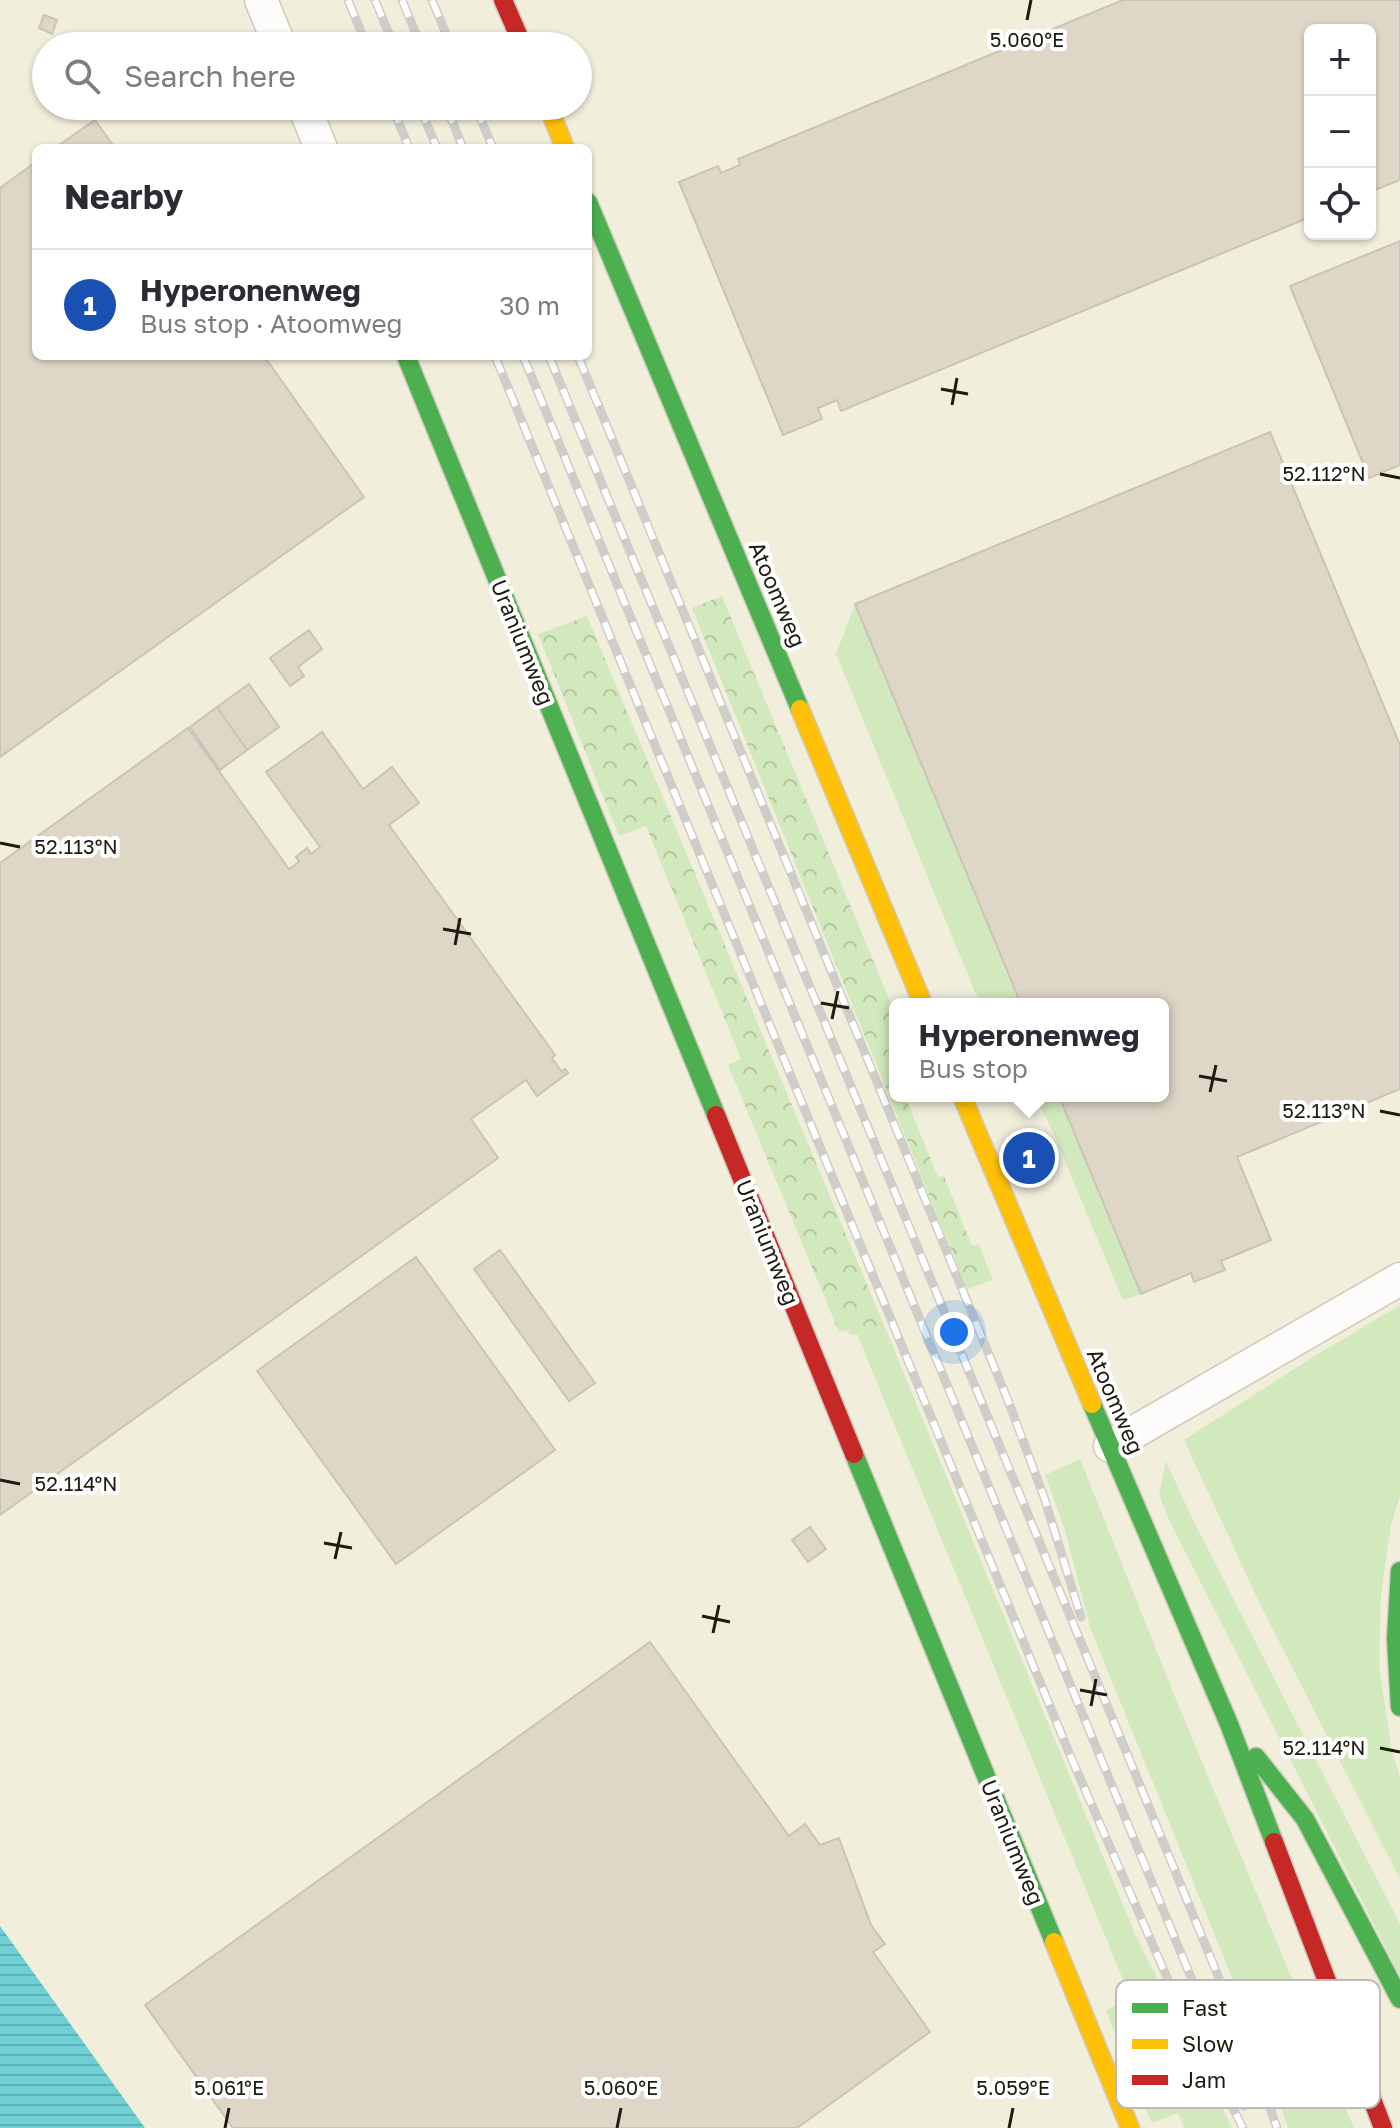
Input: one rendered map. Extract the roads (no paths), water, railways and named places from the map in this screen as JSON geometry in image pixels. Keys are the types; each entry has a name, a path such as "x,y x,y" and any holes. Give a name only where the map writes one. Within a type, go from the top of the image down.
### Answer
{"street":[{"path":"261,0 274,32"},
{"path":"503,0 517,32"},
{"path":"310,120 319,144"},
{"path":"554,120 563,144"},
{"name":"Atoomweg","path":"592,212 920,998"},
{"name":"Uraniumweg","path":"408,360 1116,2094"},
{"name":"Atoomweg","path":"965,1102 1229,1724 1327,1980"},
{"path":"1110,1446 1400,1279"},
{"path":"1400,1571 1395,1604 1400,1707"},
{"name":"Atoomweg","path":"1229,1724 1305,1819 1400,1999"},
{"name":"Uraniumweg","path":"1122,2108 1130,2128"},
{"name":"Atoomweg","path":"1375,2108 1383,2128"}],"water":[{"path":"0,1926 145,2128 0,2128"}],"railway":[{"path":"348,0 361,32"},
{"path":"375,0 388,32"},
{"path":"402,0 415,32"},
{"path":"432,0 445,32"},
{"path":"398,120 407,144"},
{"path":"425,120 435,144"},
{"path":"452,120 461,144"},
{"path":"481,120 491,144"},
{"path":"497,360 1070,1755 1168,1980"},
{"path":"525,360 1192,1980"},
{"path":"551,360 1220,1980"},
{"path":"580,360 1009,1403 1044,1497 1081,1617"},
{"path":"1233,2108 1243,2128"},
{"path":"1270,2108 1277,2128"}],"place":[{"name":"Hyperonenweg","path":"1029,1158"}]}
